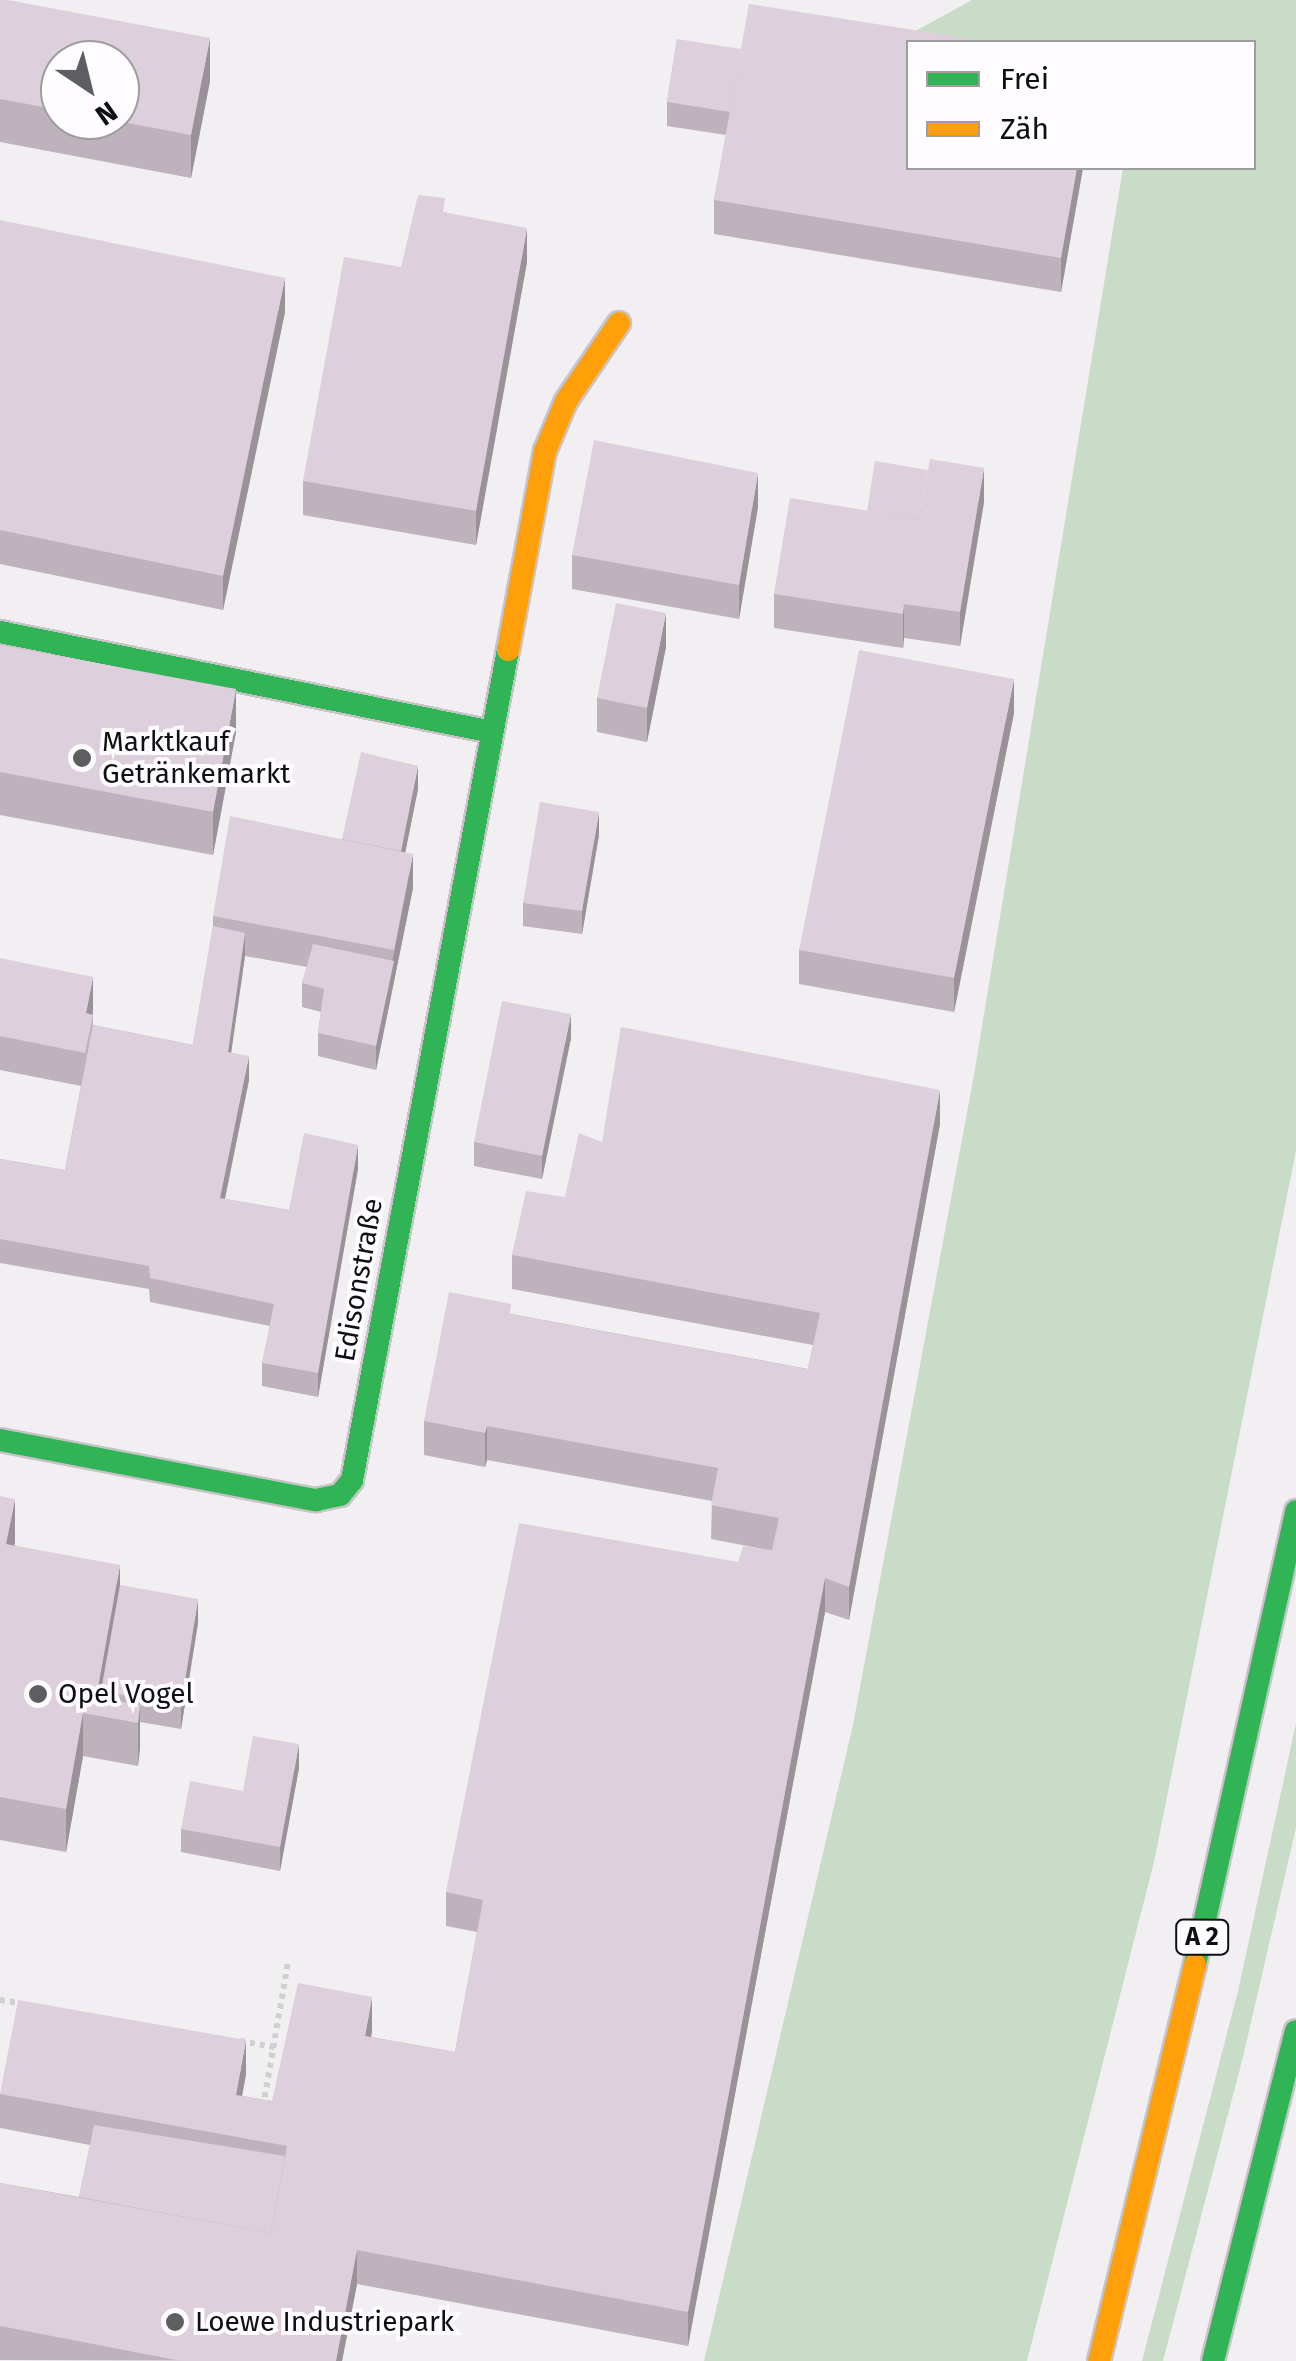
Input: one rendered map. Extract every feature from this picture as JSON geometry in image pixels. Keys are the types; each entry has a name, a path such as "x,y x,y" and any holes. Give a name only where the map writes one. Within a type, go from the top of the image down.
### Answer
{"main road":[{"name":"Edisonstraße","path":"0,1440 316,1500 340,1496 352,1480 545,451 566,401 619,323"},
{"path":"0,632 492,732"},
{"name":"A 2","path":"1099,2361 1226,1834 1296,1511"},
{"path":"1213,2361 1296,2031"}],"path":[{"path":"262,2116 288,1962"},
{"path":"0,2000 39,2006"},
{"path":"234,2040 274,2047"}],"green space":[{"path":"972,0 1296,0 1296,1151 1154,1862 1027,2361 704,2361 853,1725 974,1075 1123,170 1256,170 1256,40 897,41"},
{"path":"1296,1723 1296,1828 1243,2057 1163,2361 1142,2361 1238,1991"}],"building":[{"path":"0,0 210,38 191,135 140,125 140,40 40,40 40,106 0,99"},
{"path":"749,4 977,40 906,40 906,170 1077,170 1061,258 714,200"},
{"path":"677,39 741,49 730,112 667,102"},
{"path":"418,195 445,198 443,212 527,228 476,511 303,481 344,257 401,267"},
{"path":"0,220 285,278 223,576 0,530"},
{"path":"594,440 758,473 739,585 572,555"},
{"path":"930,459 984,468 960,612 904,604 903,614 774,594 790,498 919,519"},
{"path":"875,461 928,470 919,519 867,511"},
{"path":"616,603 666,613 647,708 597,698"},
{"path":"0,645 236,689 213,812 0,772"},
{"path":"859,650 1014,679 954,978 799,950"},
{"path":"361,752 418,766 401,851 342,839"},
{"path":"540,802 599,812 582,911 523,903"},
{"path":"230,816 413,854 394,950 213,916"},
{"path":"213,926 245,933 228,1052 249,1056 220,1198 289,1210 304,1133 358,1145 318,1373 262,1363 274,1304 150,1278 149,1266 0,1239 0,1159 65,1170 93,1025 193,1045"},
{"path":"313,944 394,961 376,1046 318,1033 324,989 302,983"},
{"path":"0,958 93,977 86,1013 93,1015 85,1053 0,1036"},
{"path":"502,1001 571,1014 542,1156 474,1142"},
{"path":"621,1027 940,1090 849,1587 825,1578 688,2312 357,2250 336,2361 181,2361 0,2326 0,2183 271,2233 287,2146 0,2094 18,2000 246,2040 236,2095 272,2101 298,1983 372,1997 365,2036 455,2052 483,1900 446,1892 519,1523 738,1562 743,1546 772,1550 779,1518 711,1505 718,1468 487,1426 485,1433 424,1421 449,1292 511,1304 510,1314 808,1369 820,1313 512,1255 526,1191 565,1197 579,1133 602,1142"},
{"path":"0,1496 15,1499 6,1544 120,1565 96,1698 140,1705 138,1723 83,1713 66,1809 0,1797"},
{"path":"120,1585 198,1599 181,1706 101,1691"},
{"path":"253,1736 299,1744 280,1847 181,1829 190,1781 243,1791"},
{"path":"94,2125 285,2156 271,2233 79,2197"}],"traffic: fast":[{"path":"0,632 492,732"},
{"path":"0,1440 316,1500 340,1495 352,1480 508,650"},
{"path":"1195,1964 1296,1511"},
{"path":"1213,2361 1296,2031"}],"traffic: slow":[{"path":"508,650 545,451 566,401 619,323"},
{"path":"1099,2361 1195,1964"}],"place":[{"name":"Marktkauf Getränkemarkt","path":"82,758"},
{"name":"Opel Vogel","path":"38,1694"},
{"name":"Loewe Industriepark","path":"175,2322"}]}
